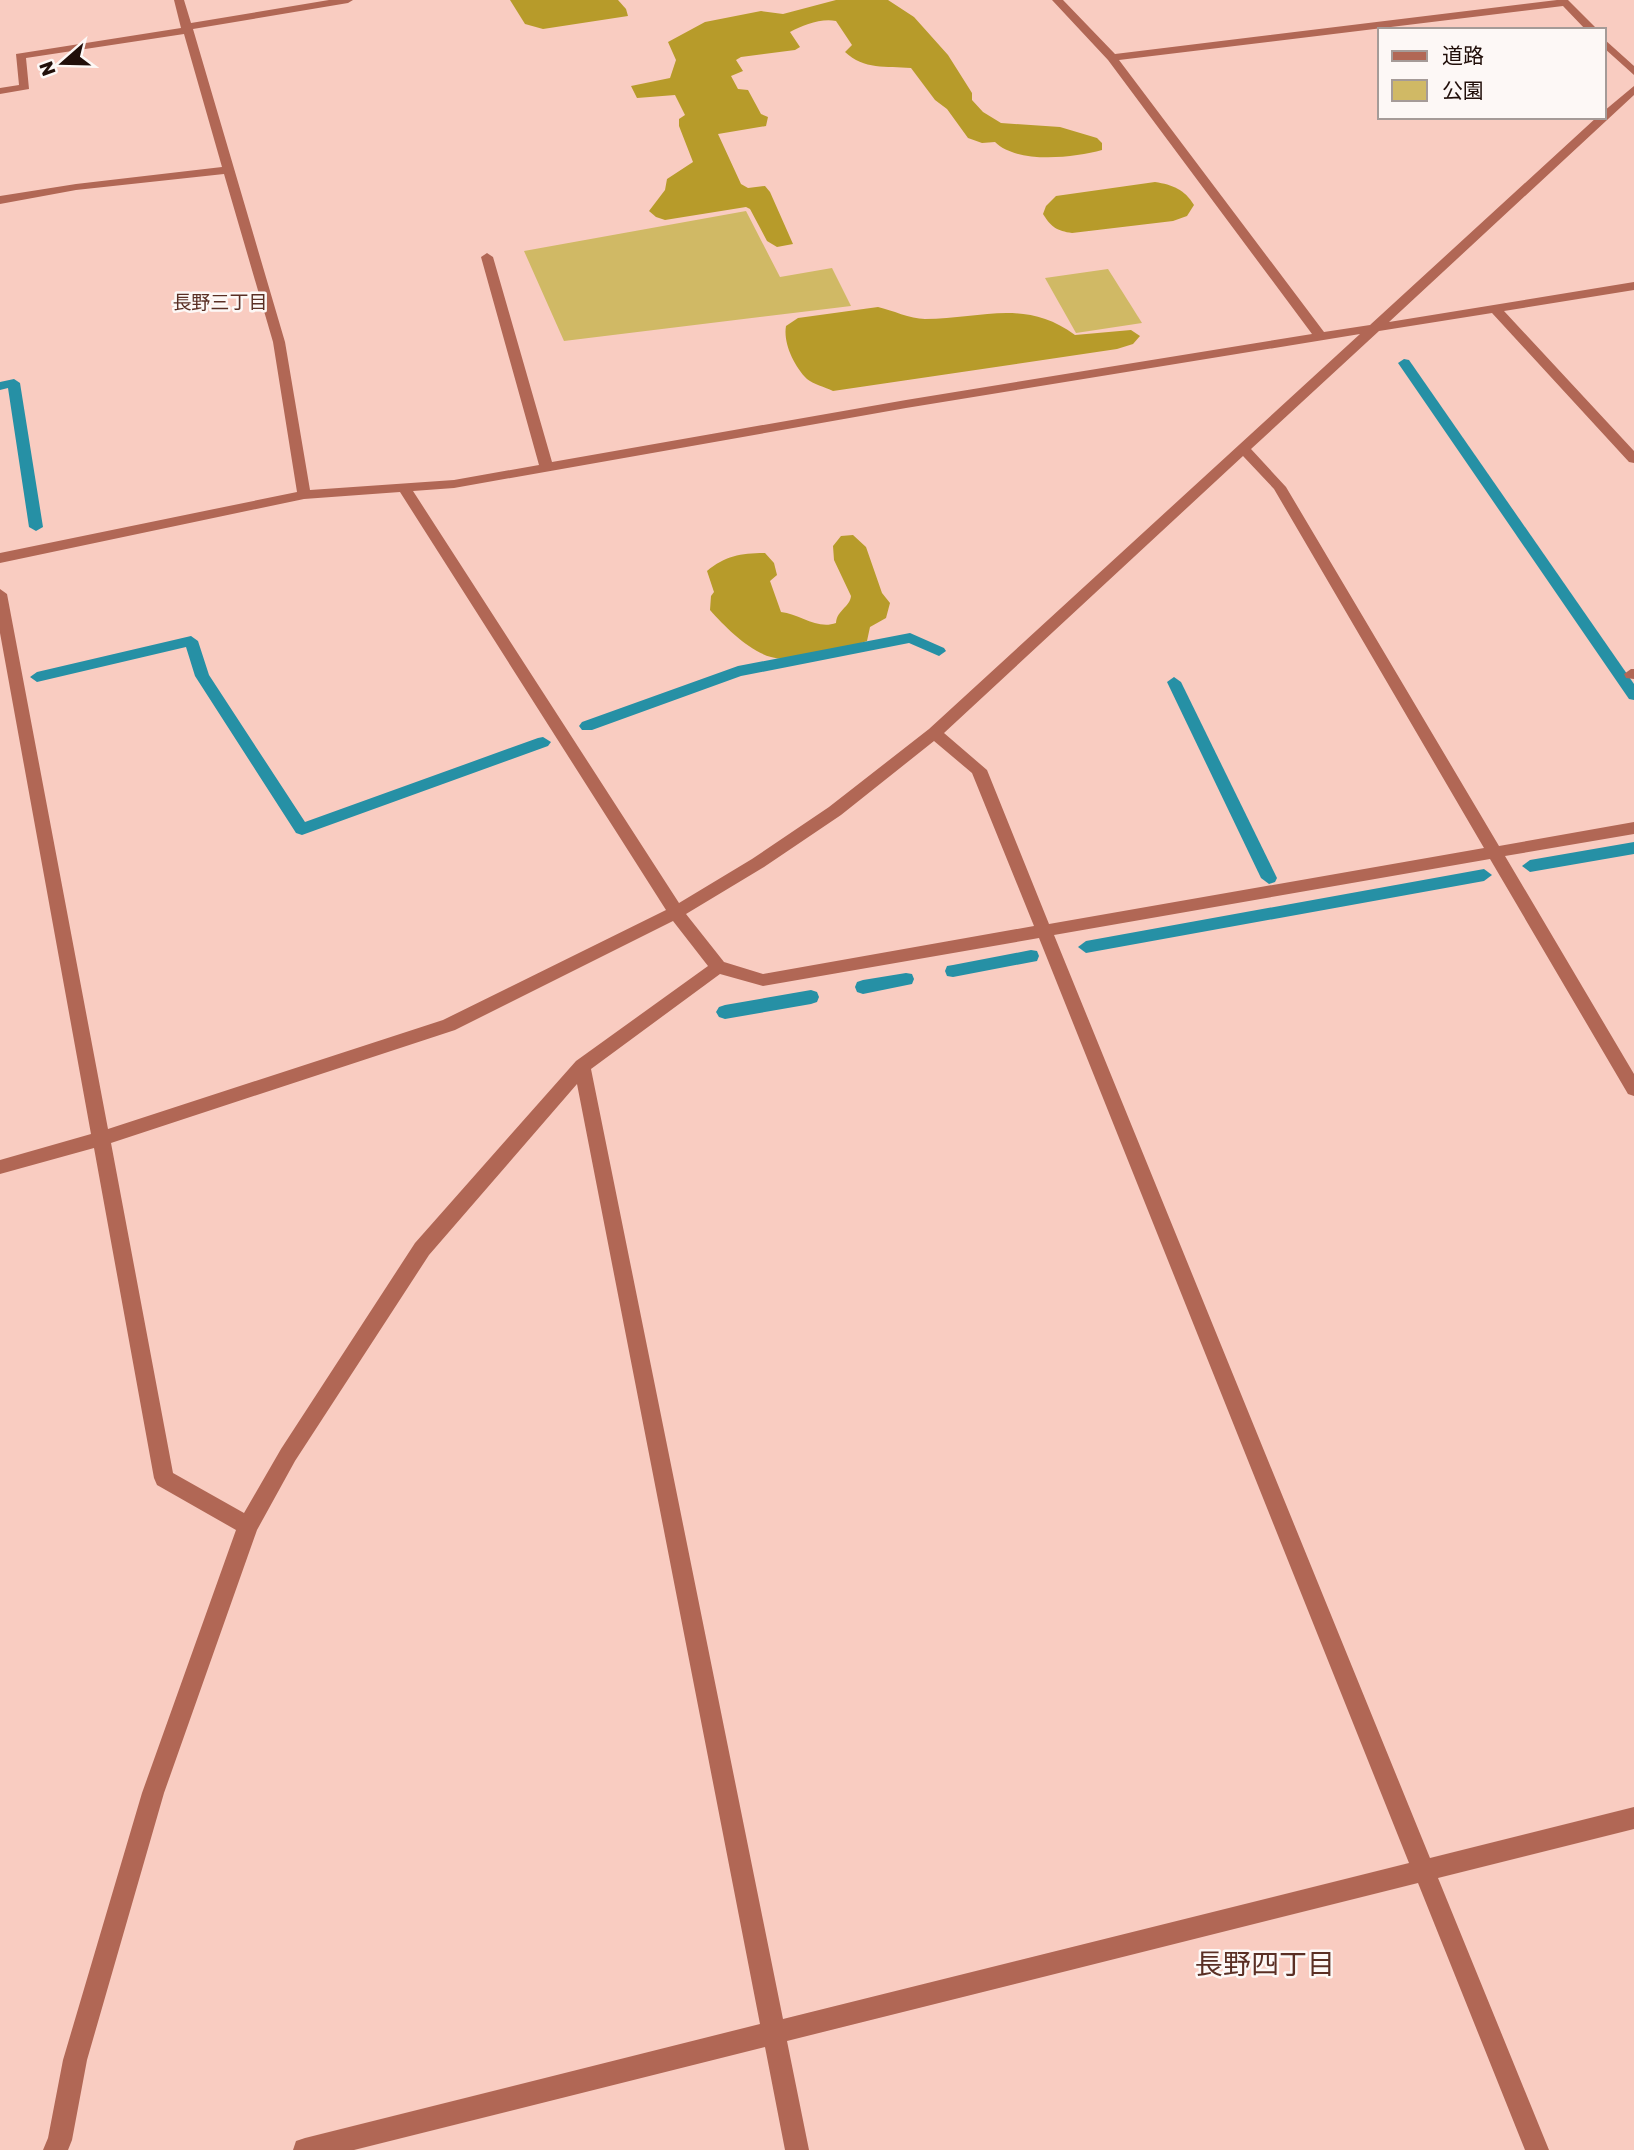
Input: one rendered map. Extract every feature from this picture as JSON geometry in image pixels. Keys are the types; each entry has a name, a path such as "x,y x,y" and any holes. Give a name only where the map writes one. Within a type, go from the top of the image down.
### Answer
{"street":[{"path":"179,0 279,342 304,495"},
{"path":"0,91 25,87 20,56 348,0"},
{"path":"1057,0 1112,58 1320,336"},
{"path":"1112,58 1564,1 1590,28"},
{"path":"1606,44 1634,72"},
{"path":"1606,115 1634,89"},
{"path":"0,1167 100,1139 449,1025 676,912 758,863 835,811 934,733 1602,119"},
{"path":"0,200 76,187 228,170"},
{"path":"487,257 547,468"},
{"path":"0,558 304,495 454,484 906,404 1634,286"},
{"path":"1494,308 1634,459"},
{"path":"1243,447 1279,487 1634,1089"},
{"path":"405,489 676,912 718,967 763,980 1634,828"},
{"path":"0,594 164,1478 248,1527"},
{"path":"934,733 979,771 1537,2150"},
{"path":"55,2150 60,2140 75,2060 153,1793 248,1527 288,1455 422,1249 582,1066 718,967"},
{"path":"582,1066 797,2150"},
{"path":"305,2150 1634,1818"}],"green space":[{"path":"746,211 780,277 832,268 851,306 564,341 524,251"},
{"path":"1108,269 1142,323 1076,333 1045,278"}],"shaded area":[{"path":"510,0 618,0 628,16 543,29 525,24"},
{"path":"836,0 888,0 914,17 948,55 972,93 972,100 983,112 1001,123 1060,127 1097,138 1102,143 1102,150 1061,157 1031,156 1017,154 995,142 982,143 968,138 911,68 876,66 852,58 845,52 852,45 836,21 824,20 790,32 800,47 795,50 741,57 736,60 743,71 731,76 738,89 748,90 761,114 768,117 766,126 718,134 741,184 748,188 765,186 770,192 793,244 777,247 767,241 750,209 746,207 665,220 649,211 665,190 667,179 693,162 679,126 679,119 685,115 675,95 637,98 631,86 670,78 676,60 668,42 705,22 761,11 783,14"},
{"path":"1155,182 1173,186 1186,195 1194,205 1187,216 1173,221 1072,233 1055,228 1043,214 1046,206 1056,196"},
{"path":"878,307 925,319 1020,314 1038,317 1075,335 1131,330 1140,336 1133,344 1117,349 833,391 807,379 790,354 786,326 798,318"},
{"path":"853,535 866,547 882,593 890,603 886,618 870,627 867,641 805,657 781,659 763,654 746,644 710,610 714,592 707,571 734,556 765,553 774,563 777,575 770,581 781,612 822,625 836,623 851,596 834,560 833,546 841,536"}],"waterway":[{"path":"1404,363 1634,695"},
{"path":"0,386 14,383 36,527"},
{"path":"587,726 738,671 910,638 939,651"},
{"path":"37,677 191,641 202,676 302,829 543,742"},
{"path":"1174,682 1269,878"},
{"path":"1530,866 1634,848"},
{"path":"1086,947 1484,875"},
{"path":"953,971 1031,956"},
{"path":"863,987 906,979"},
{"path":"725,1012 811,997"}],"district":[{"name":"長野三丁目","path":"220,302"},
{"name":"長野四丁目","path":"1265,1964"}]}
